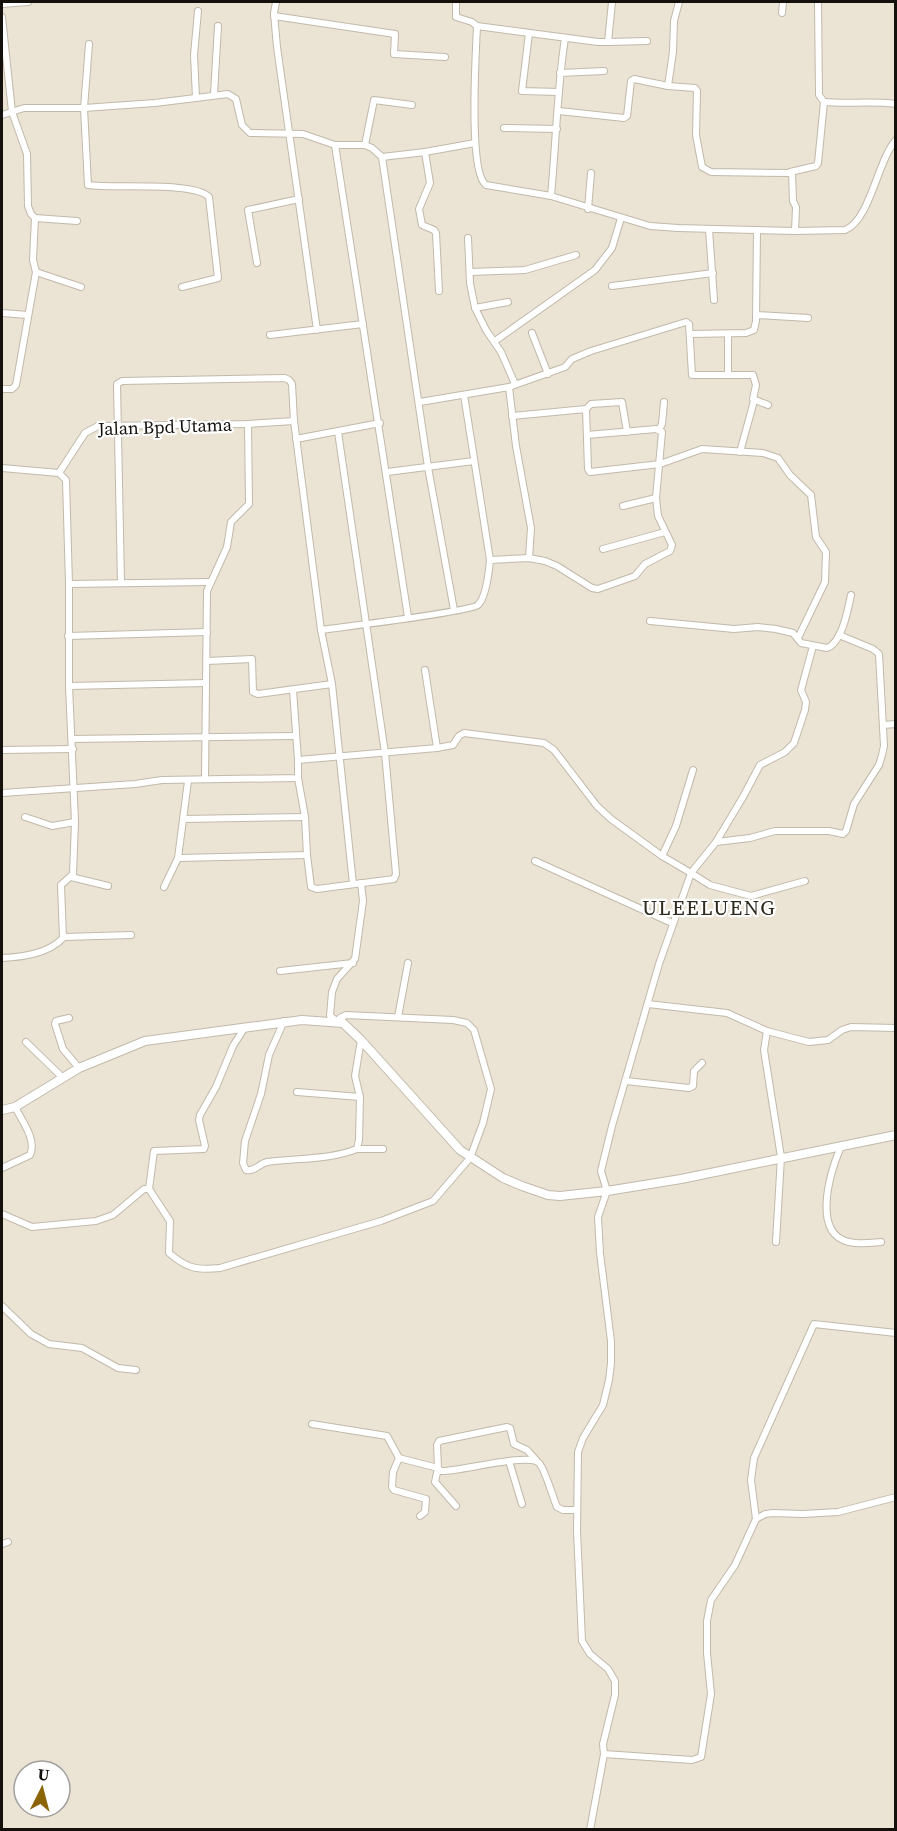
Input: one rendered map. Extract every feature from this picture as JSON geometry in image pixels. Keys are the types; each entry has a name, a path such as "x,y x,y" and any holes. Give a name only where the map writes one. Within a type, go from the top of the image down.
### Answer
{"street":[{"path":"2,4 28,2"},
{"path":"276,2 274,16 317,330"},
{"path":"456,2 456,17 477,26 608,42 647,41"},
{"path":"608,42 612,2"},
{"path":"668,86 673,52 674,21 679,2"},
{"path":"782,13 783,2"},
{"path":"559,111 622,119 627,116 631,81 634,79 668,86 695,88 697,90 696,135 703,168 711,172 725,173 790,172 817,164 824,102 819,95 818,2"},
{"path":"196,98 195,55 198,11"},
{"path":"2,16 12,112 27,153 28,206 35,218 77,220"},
{"path":"274,16 395,34 394,54 445,57"},
{"path":"214,94 219,26"},
{"path":"477,26 475,143 481,180 484,184 551,196 650,226 795,231 845,230 850,228 868,202 886,156 896,140"},
{"path":"529,33 522,91 559,92"},
{"path":"551,196 558,129 560,73 566,38"},
{"path":"89,44 84,108 88,184 164,187 202,192 209,197 218,278 182,287"},
{"path":"560,73 604,71"},
{"path":"2,115 35,108 84,108 155,103 228,94 236,99 242,125 250,133 303,134 335,145 365,145 382,157 429,467 454,610"},
{"path":"365,145 373,101 412,105"},
{"path":"824,102 896,104"},
{"path":"504,128 558,129"},
{"path":"382,157 475,143"},
{"path":"335,145 380,423 408,617"},
{"path":"425,152 430,183 419,209 424,227 436,233 439,291"},
{"path":"790,172 793,180 793,201 796,207 795,231"},
{"path":"588,208 591,173"},
{"path":"257,263 248,210 299,199"},
{"path":"2,389 12,389 16,384 36,272 33,260 35,218"},
{"path":"495,341 595,270 612,248 621,218"},
{"path":"710,229 714,300"},
{"path":"691,334 728,334 752,331 755,328 758,230"},
{"path":"468,238 470,283 475,308 486,330 495,341 512,386 512,416 531,528 529,558"},
{"path":"471,273 525,270 576,255"},
{"path":"36,272 81,287"},
{"path":"612,286 713,273"},
{"path":"475,308 508,302"},
{"path":"2,313 28,315"},
{"path":"756,315 808,318"},
{"path":"420,402 512,386 566,367 572,359 591,351 686,322 689,324 691,334 692,375 696,377 728,374 753,375 756,385 754,400 740,452"},
{"path":"270,335 363,324"},
{"path":"532,333 548,374"},
{"path":"728,334 728,374"},
{"path":"121,583 116,386 122,381 285,378 290,380 321,630 332,684 353,884"},
{"path":"321,630 454,610 476,606 480,602 487,582 490,560 464,395"},
{"path":"754,400 768,405"},
{"path":"512,416 586,409 591,405 622,402 627,432"},
{"path":"659,430 662,424 664,402"},
{"path":"586,409 588,469 590,472 660,464 702,449 763,453 778,458 790,475 811,495 816,537 826,552 825,582 798,638"},
{"name":"Jalan Bpd Utama","path":"59,474 77,444 89,430 98,426 248,424 294,421"},
{"path":"296,439 380,423"},
{"path":"205,779 207,591 227,547 231,522 249,504 248,424"},
{"path":"490,560 529,558 557,566 598,590 635,576 645,564 670,551 672,544 658,516 656,498 663,434 659,430"},
{"path":"587,435 659,430"},
{"path":"293,690 298,778 305,817 310,886 313,888 391,880 396,874 385,753 338,432"},
{"path":"387,472 474,461"},
{"path":"2,468 59,474 66,480 69,686 75,822 74,870 71,877 61,885 64,937"},
{"path":"623,506 656,498"},
{"path":"603,549 665,532"},
{"path":"69,584 210,582"},
{"path":"650,621 734,629 758,627 791,632 801,643 831,647 845,621 851,595"},
{"path":"69,636 207,632"},
{"path":"716,842 781,831 845,833 854,804 879,765 882,755 883,724 879,654 839,634"},
{"path":"590,1830 604,1754 603,1744 615,1695 615,1681 608,1669 590,1654 582,1641 577,1510 578,1449 603,1405 611,1363 611,1341 598,1217 607,1191 601,1171 612,1126 672,923 691,873 716,842 760,765 785,752 794,743 806,702 801,690 813,646"},
{"path":"207,661 251,659 255,694 332,684"},
{"path":"425,670 437,748"},
{"path":"69,686 206,683"},
{"path":"883,724 896,724"},
{"path":"298,760 437,748 453,745 464,733 544,743 554,750 604,813 662,856 710,885 751,896 804,881"},
{"path":"72,739 295,736"},
{"path":"2,750 72,749"},
{"path":"662,856 680,817 693,770"},
{"path":"2,793 162,780 298,778"},
{"path":"164,887 178,858 188,781"},
{"path":"25,817 52,826 75,822"},
{"path":"183,819 305,817"},
{"path":"178,858 307,855"},
{"path":"535,861 672,923"},
{"path":"71,877 108,886"},
{"path":"361,883 363,901 356,956 353,963 341,974 332,992 330,1016 341,1022 361,1040 454,1144 470,1158 503,1178 540,1193 560,1196 607,1191 681,1179 842,1144 896,1135"},
{"path":"2,958 18,957 47,950 64,937 131,936"},
{"path":"280,971 353,963"},
{"path":"398,1017 408,963"},
{"path":"648,1004 727,1012 767,1031 810,1042 828,1040 851,1027 896,1028"},
{"path":"245,1026 200,1115 204,1149 155,1150 149,1189 170,1221 169,1253 191,1269 212,1269 381,1221 433,1201 470,1158 483,1123 491,1089 474,1030 467,1023 453,1020 346,1015 340,1018 341,1022"},
{"path":"69,1018 56,1021 55,1024 63,1049 79,1068"},
{"path":"2,1110 15,1107 79,1068 144,1041 284,1021 341,1022"},
{"path":"284,1021 269,1055 261,1094 245,1141 244,1168 250,1171 264,1163 309,1159 357,1149 383,1149"},
{"path":"767,1031 764,1050 781,1158 776,1242"},
{"path":"357,1149 360,1097 355,1076 361,1040"},
{"path":"26,1042 63,1078"},
{"path":"626,1081 689,1088 693,1086 694,1071 702,1063"},
{"path":"297,1092 360,1097"},
{"path":"2,1168 30,1155 33,1148 29,1134 15,1107"},
{"path":"842,1144 832,1164 826,1221 835,1235 845,1241 881,1242"},
{"path":"2,1214 32,1227 96,1221 113,1215 144,1189 149,1189"},
{"path":"2,1306 31,1334 49,1344 82,1348 118,1368 136,1370"},
{"path":"604,1754 692,1760 701,1756 710,1702 706,1653 707,1621 711,1600 735,1565 756,1519 751,1480 754,1458 814,1324 896,1333"},
{"path":"312,1424 387,1436 399,1458 438,1468 441,1471 509,1461 537,1461"},
{"path":"456,1506 436,1484 439,1441 507,1427 510,1428 514,1444 527,1450 541,1466 557,1507 563,1510 577,1510"},
{"path":"399,1458 393,1472 392,1487 394,1490 426,1499 425,1512 420,1516"},
{"path":"509,1461 522,1504"},
{"path":"756,1519 765,1514 838,1512 896,1497"},
{"path":"755,1506 765,1514"}],"district":[{"name":"ULEELUENG","path":"709,908"}]}
